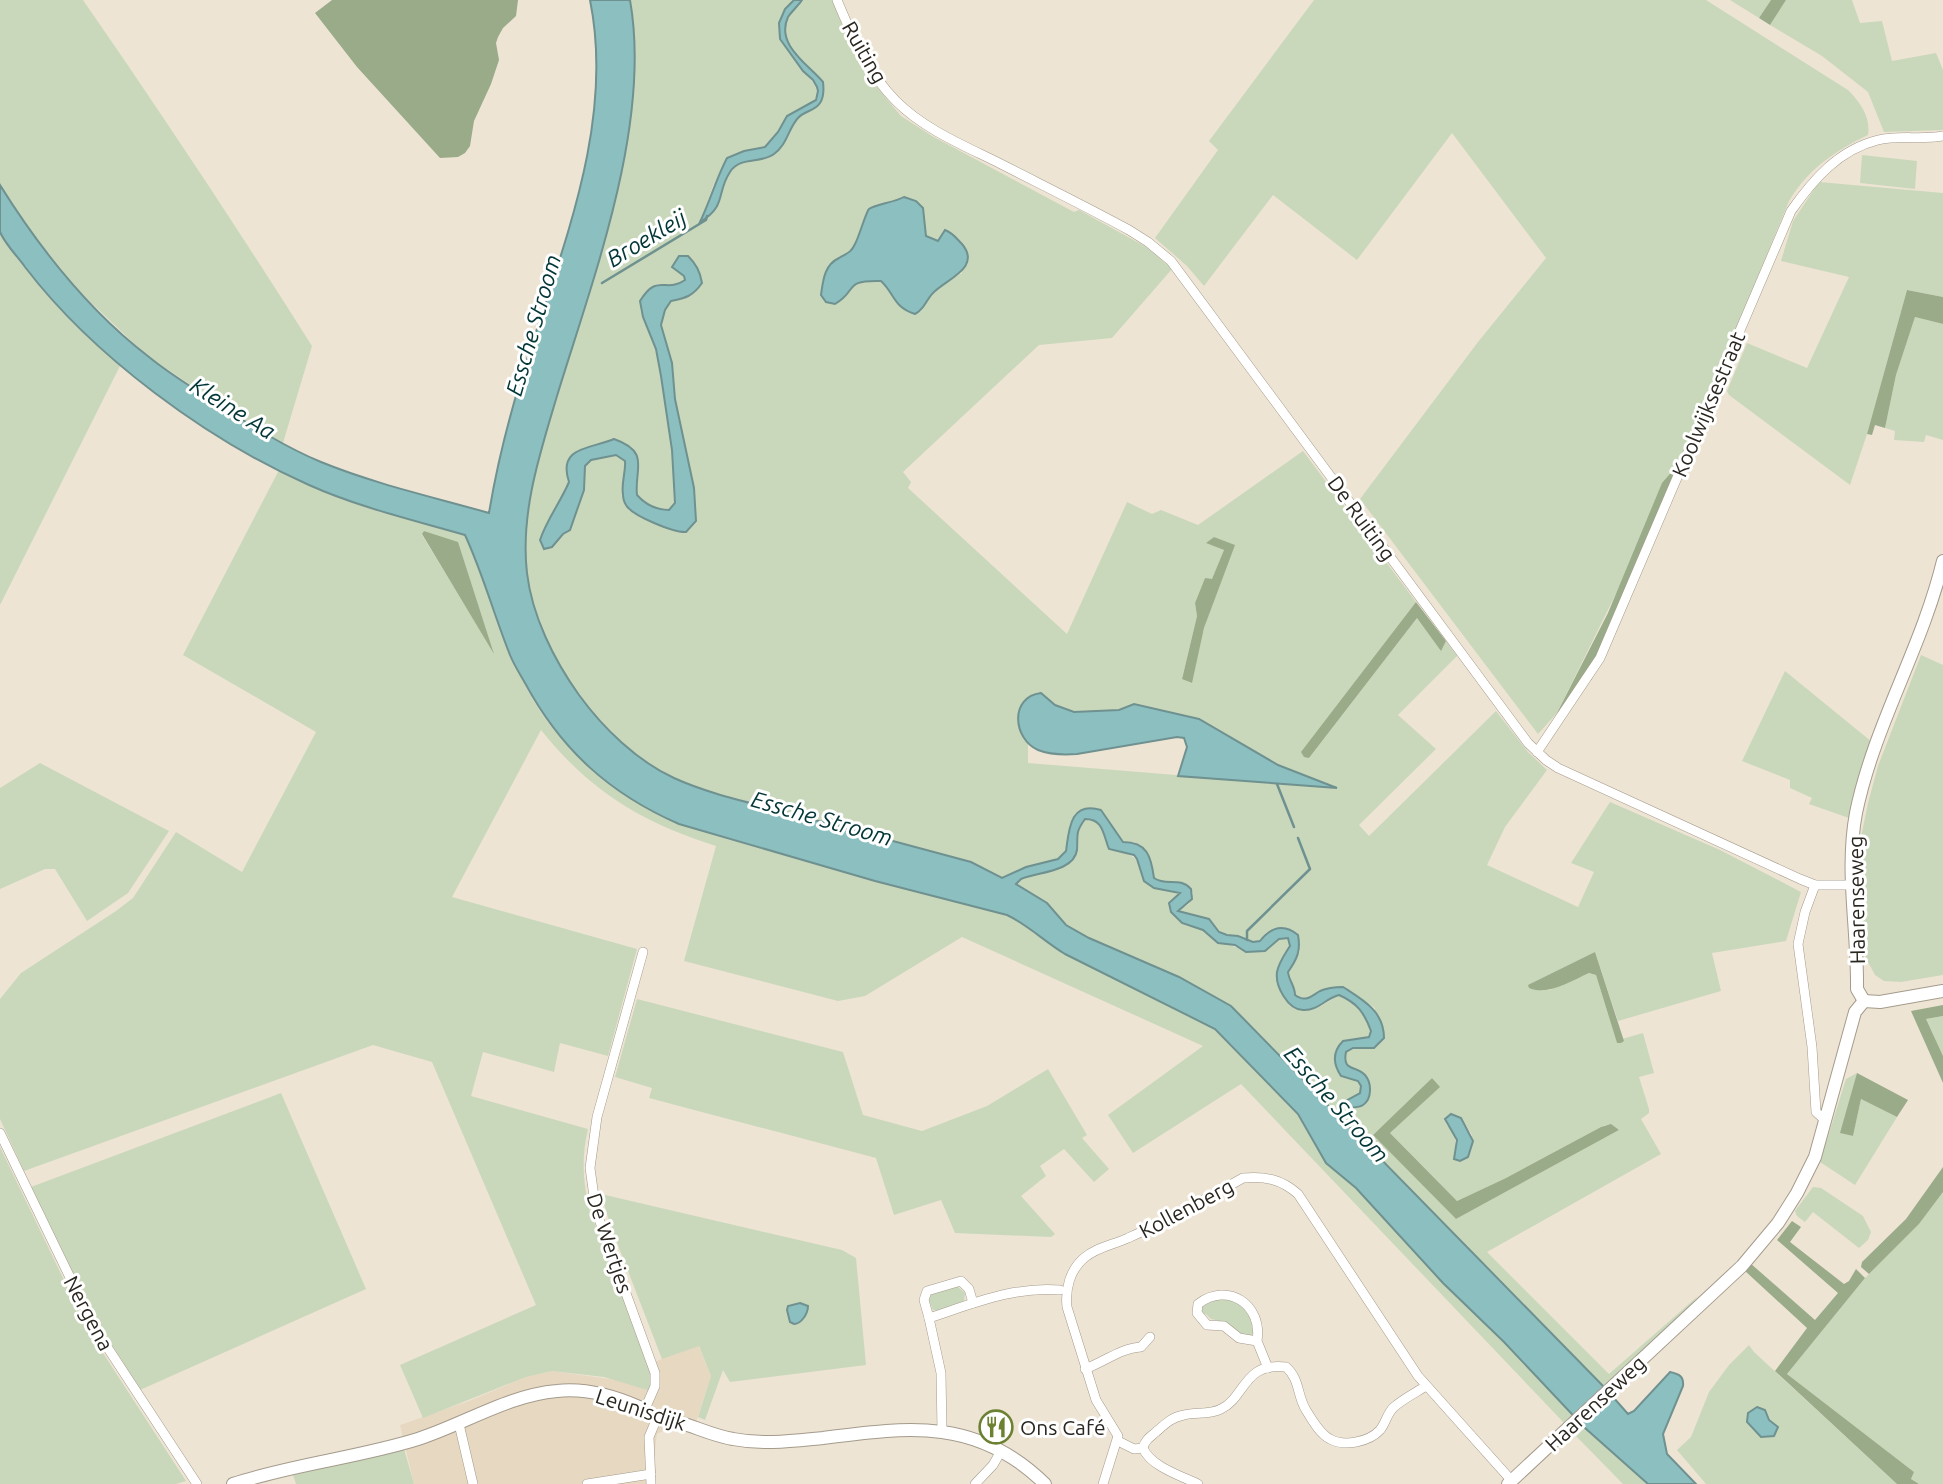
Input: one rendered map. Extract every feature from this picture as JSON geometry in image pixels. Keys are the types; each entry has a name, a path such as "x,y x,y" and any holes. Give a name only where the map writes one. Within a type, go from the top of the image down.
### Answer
{"street":[{"name":"Ruiting","path":"837,0 863,58 897,102"},
{"name":"De Ruiting","path":"897,102 915,118 956,142 1129,230 1171,261 1537,752 1558,768 1815,885 1852,885"},
{"name":"Koolwijksestraat","path":"1537,752 1600,658 1791,211 1824,168 1856,149 1878,140 1943,136"},
{"name":"Haarenseweg","path":"1510,1482 1732,1275 1768,1237 1786,1212 1807,1174 1826,1121 1856,1012 1864,1001 1857,989 1852,885 1854,827 1864,778 1874,746 1926,618 1943,561"},
{"name":"Haarenseweg","path":"1815,885 1799,932 1798,952 1812,1046 1816,1112 1826,1121"},
{"name":"De Wertjes","path":"643,952 597,1116 590,1168 596,1211 655,1373 655,1387 645,1409"},
{"path":"1864,1001 1880,1002 1943,990"},
{"name":"Nergena","path":"0,1133 94,1327 197,1484"},
{"name":"Kollenberg","path":"1118,1441 1117,1430 1096,1401 1066,1298 1069,1280 1075,1268 1098,1248 1126,1239 1243,1178 1258,1177 1277,1180 1298,1194 1426,1386 1510,1482"},
{"path":"942,1431 941,1373 924,1300 927,1291 961,1281 969,1289 973,1303"},
{"path":"929,1318 1020,1291 1060,1290"},
{"path":"1257,1341 1239,1338 1224,1326 1207,1325 1197,1313 1198,1304 1207,1297 1219,1295 1229,1296 1247,1304 1258,1324 1257,1341 1268,1368"},
{"path":"1085,1369 1130,1348 1141,1347 1150,1337"},
{"path":"1143,1448 1146,1441 1169,1420 1186,1414 1214,1412 1225,1408 1249,1377 1268,1368 1286,1367 1292,1373 1307,1413 1322,1433 1336,1442 1355,1442 1375,1434 1381,1429 1392,1408 1426,1386"},
{"name":"Leunisdijk","path":"233,1484 272,1472 405,1443 513,1401 553,1391 584,1391 645,1409 657,1418 676,1421 731,1439 767,1443 889,1429 942,1431 968,1437 1001,1451 1028,1468 1045,1484"},
{"path":"587,1484 651,1479 649,1437 657,1418"},
{"path":"459,1424 473,1484"},
{"path":"1103,1484 1118,1441 1134,1449 1143,1448"},
{"path":"1143,1448 1147,1455 1160,1465 1198,1484"},
{"path":"975,1484 993,1465 1001,1451"}],"shaded area":[{"path":"698,1345 711,1376 694,1428 675,1425 657,1434 656,1484 414,1484 400,1425 469,1401 526,1377 552,1371 624,1381 649,1364"}],"green space":[{"path":"0,0 83,0 284,302 312,346 283,443 243,420 146,355 79,291 24,223 0,185"},
{"path":"332,0 518,0 516,16 498,37 496,43 499,60 474,121 470,146 465,153 458,157 440,158 357,67 315,13"},
{"path":"630,0 794,0 779,23 797,63 817,87 815,99 785,120 765,147 727,158 713,186 701,221 718,204 727,178 735,167 777,152 799,117 821,102 817,75 793,50 786,34 786,26 789,15 802,0 832,0 865,73 901,116 932,136 1074,212 1079,210 1148,248 1172,269 1112,338 1039,345 903,472 911,482 908,488 1067,634 1127,502 1152,514 1161,510 1198,525 1303,451 1416,602 1302,752 1309,758 1417,618 1441,650 1446,641 1457,656 1398,715 1436,749 1359,825 1369,836 1496,711 1528,752 1547,770 1505,827 1487,865 1578,907 1594,872 1571,863 1610,802 1720,850 1801,892 1786,941 1712,953 1721,991 1618,1021 1595,952 1547,991 1589,973 1596,975 1617,1043 1643,1033 1654,1073 1639,1077 1649,1109 1649,1113 1641,1119 1661,1154 1487,1252 1609,1374 1698,1296 1682,1317 1605,1388 1231,1006 1179,977 1089,938 1066,925 1047,903 1016,884 1027,876 1052,869 1076,854 1077,831 1086,819 1096,820 1101,825 1106,843 1137,859 1144,881 1180,893 1170,901 1176,918 1246,952 1272,946 1283,937 1288,938 1290,946 1278,981 1287,1001 1321,1006 1339,995 1351,1001 1363,1013 1371,1031 1369,1037 1353,1039 1339,1046 1352,1080 1358,1080 1361,1085 1360,1093 1344,1102 1349,1107 1360,1107 1362,1073 1350,1068 1344,1058 1346,1052 1353,1048 1374,1048 1375,1008 1343,987 1312,998 1295,995 1288,972 1300,951 1283,927 1266,933 1260,941 1253,942 1219,932 1209,919 1178,911 1189,904 1193,893 1176,881 1159,881 1154,878 1149,855 1134,842 1123,842 1101,810 1084,809 1072,820 1064,855 1002,878 970,862 699,789 659,769 624,744 608,730 580,697 554,654 537,616 527,575 526,534 540,453 623,147 633,90 634,31","holes":["905,198 925,230 925,236 938,241 942,237 962,273 939,289 921,311 881,281 855,283 849,288 821,295 828,267 851,252 862,230 866,213","672,266 702,283 688,297 671,301 661,325 672,363 675,399 694,488 672,530 639,516 622,491 625,461 616,454 591,460 585,466 584,490 570,530 545,549 540,540 569,482 567,462 578,451 614,439 625,444 637,456 637,495 660,509 669,510 675,503 672,450 661,376 656,349 643,317 657,284 677,286 685,280","1214,537 1234,545 1204,628 1191,683 1182,678 1197,616 1195,603 1205,578 1212,580 1224,550 1207,543","1041,693 1055,705 1074,712 1119,710 1134,704 1199,719 1278,765 1336,788 1028,763 1028,743","1432,1078 1439,1087 1390,1133 1457,1201 1601,1127 1606,1125 1619,1130 1456,1219 1373,1135","1461,1118 1472,1135 1454,1159 1453,1132 1446,1124"]},
{"path":"1314,0 1706,0 1848,90 1866,116 1868,135 1823,162 1805,179 1789,201 1682,460 1557,713 1538,734 1360,499 1478,342 1546,258 1452,133 1357,260 1273,195 1204,286 1187,266 1155,238 1218,150 1209,141"},
{"path":"1730,0 1771,0 1759,18"},
{"path":"1771,0 1786,0 1770,25 1759,18"},
{"path":"1786,0 1852,0 1860,23 1882,21 1892,61 1936,53 1943,70 1943,130 1884,132 1868,92 1822,56 1770,25"},
{"path":"1862,155 1917,161 1915,189 1860,183"},
{"path":"1819,182 1943,193 1943,297 1907,290 1850,485 1727,391 1747,343 1807,368 1849,277 1781,261 1793,221"},
{"path":"0,232 55,304 87,336 121,364 0,605"},
{"path":"1907,290 1943,297 1943,324 1915,317 1896,375 1885,428 1875,425 1872,435 1867,434"},
{"path":"1915,317 1943,324 1943,440 1926,435 1924,442 1894,440 1895,431 1885,428 1896,375"},
{"path":"1682,460 1592,679 1557,713 1608,613 1662,483"},
{"path":"279,470 347,499 465,535 508,649 529,693 566,744 608,783 640,805 689,827 1007,915 1065,954 1215,1030 1298,1114 1326,1163 1356,1188 1443,1283 1504,1342 1573,1416 1565,1424 1241,1084 1133,1153 1108,1115 1203,1046 962,937 865,996 838,1001 684,961 716,846 664,826 619,802 579,771 541,730 452,897 637,949 608,1056 560,1043 554,1072 483,1052 471,1096 588,1129 584,1171 590,1212 649,1364 652,1375 651,1391 604,1377 552,1371 526,1377 423,1418 400,1365 536,1305 432,1062 373,1045 24,1171 0,1119 0,999 21,973 133,898 176,832 242,872 316,732 183,655","holes":["424,531 458,543 493,651 422,535"]},
{"path":"424,531 458,542 494,654 422,534"},
{"path":"1214,537 1235,545 1204,628 1192,683 1182,679 1197,616 1195,603 1205,578 1212,579 1224,550 1206,543"},
{"path":"1416,602 1446,641 1441,651 1417,618 1309,758 1304,757 1301,752"},
{"path":"1921,655 1943,665 1943,975 1901,982 1884,981 1875,975 1866,958 1861,837 1878,766"},
{"path":"1785,671 1872,742 1849,818 1809,804 1812,798 1790,788 1790,780 1742,761"},
{"path":"40,763 169,831 128,893 87,921 55,869 45,869 0,889 0,788"},
{"path":"1595,952 1624,1041 1621,1043 1617,1043 1596,975 1589,973 1552,989 1536,990 1528,985"},
{"path":"637,999 843,1052 863,1115 922,1131 987,1106 1048,1069 1087,1135 1082,1138 1109,1169 1094,1182 1064,1149 1040,1166 1046,1176 1021,1196 1055,1234 1051,1237 955,1233 941,1200 894,1215 876,1158 649,1098 652,1088 615,1077"},
{"path":"1943,1005 1943,1016 1926,1019 1943,1056 1943,1083 1911,1011"},
{"path":"1943,1016 1943,1056 1926,1019"},
{"path":"1857,1073 1841,1133 1853,1136 1861,1099 1897,1117 1855,1185 1820,1162 1846,1079"},
{"path":"1857,1073 1908,1100 1897,1117 1861,1099 1853,1136 1840,1133"},
{"path":"1432,1078 1440,1087 1390,1133 1457,1201 1601,1127 1611,1124 1619,1130 1456,1219 1373,1135"},
{"path":"281,1093 366,1289 140,1390 88,1306 31,1187"},
{"path":"0,1147 88,1330 186,1481 176,1484 0,1484"},
{"path":"1943,1167 1943,1192 1919,1224 1869,1274 1861,1267 1862,1262 1906,1219"},
{"path":"1813,1187 1821,1188 1863,1216 1871,1232 1868,1240 1859,1248 1813,1212 1805,1222 1797,1216 1795,1211"},
{"path":"1943,1192 1943,1484 1919,1484 1911,1479 1914,1472 1787,1374 1865,1278 1919,1224"},
{"path":"601,1194 842,1250 856,1258 866,1365 730,1382 723,1370 705,1420 698,1417 711,1376 699,1346 662,1359"},
{"path":"1792,1221 1801,1227 1790,1242 1844,1284 1856,1269 1865,1278 1787,1374 1914,1472 1911,1479 1919,1484 1897,1484 1775,1371 1807,1328 1744,1270 1750,1263 1815,1320 1838,1293 1777,1240"},
{"path":"957,1286 965,1293 964,1301 938,1311 933,1310 930,1295"},
{"path":"1221,1298 1244,1308 1254,1332 1251,1336 1240,1334 1202,1314 1200,1307"},
{"path":"1749,1345 1897,1484 1706,1484 1677,1450 1691,1437 1709,1392 1729,1365"},
{"path":"1585,1428 1648,1484 1623,1484 1576,1436"},
{"path":"404,1449 414,1484 296,1484 293,1475"}],"water":[{"path":"590,0 630,0 635,48 633,98 615,200 602,252 538,461 526,528 527,573 539,621 561,667 579,695 599,720 634,753 674,778 729,797 971,862 1002,878 1026,867 1058,859 1066,851 1070,826 1077,813 1091,808 1101,810 1123,842 1143,848 1149,857 1154,878 1164,882 1182,883 1191,889 1192,899 1178,911 1209,919 1219,932 1253,942 1260,941 1278,928 1293,931 1298,935 1299,950 1288,972 1295,995 1305,999 1323,990 1343,987 1371,1007 1380,1020 1384,1038 1374,1048 1353,1048 1346,1052 1346,1063 1365,1075 1369,1082 1369,1095 1361,1106 1347,1108 1342,1103 1360,1093 1361,1086 1358,1081 1341,1076 1335,1058 1343,1041 1369,1037 1371,1031 1368,1024 1363,1013 1351,1001 1339,995 1308,1010 1297,1009 1288,1002 1280,990 1277,972 1290,946 1288,938 1279,939 1265,951 1246,952 1235,945 1218,943 1203,930 1182,923 1171,912 1169,903 1180,893 1154,888 1144,881 1134,855 1109,849 1102,829 1091,820 1085,819 1080,828 1077,850 1069,863 1021,879 1016,884 1047,903 1066,925 1089,938 1179,977 1231,1006 1628,1414 1634,1411 1670,1372 1680,1376 1683,1386 1663,1434 1667,1454 1696,1484 1648,1484 1585,1428 1504,1342 1443,1283 1356,1188 1326,1163 1298,1114 1215,1029 1065,954 1007,915 875,881 679,824 631,799 609,784 571,749 555,729 515,666 465,535 366,507 309,485 270,466 192,420 118,363 84,332 53,300 0,232 0,185 49,255 86,299 127,339 174,376 269,436 321,462 383,484 489,513 515,399 562,252 584,169 596,85 596,42"},
{"path":"794,0 802,0 788,17 786,37 795,54 823,82 821,101 818,106 798,118 782,146 774,154 734,167 726,180 718,205 700,222 727,158 765,147 787,116 816,100 818,91 813,80 803,71 780,39 779,23 785,9"},
{"path":"904,197 916,201 923,208 926,236 938,241 945,230 962,244 967,252 968,260 965,266 933,293 915,314 902,308 881,281 861,282 835,304 826,302 821,295 827,269 852,249 869,209"},
{"path":"679,256 688,256 691,259 699,271 702,283 689,296 671,301 661,325 672,363 675,399 694,488 696,521 686,532 681,532 636,514 625,504 625,461 616,455 591,460 585,466 584,490 570,530 552,547 544,549 540,540 569,482 568,462 572,455 586,448 614,439 625,444 637,456 637,495 660,509 669,510 675,503 672,450 661,376 656,349 643,317 640,301 652,287 678,284 685,280 684,276 672,267"},
{"path":"1041,693 1055,705 1074,712 1119,710 1134,704 1199,719 1278,765 1337,788 1178,776 1187,747 1184,738 1177,737 1077,754 1043,752 1030,745 1023,737 1018,719 1024,702"},
{"path":"1451,1114 1461,1118 1473,1141 1468,1157 1460,1161 1454,1159 1457,1140 1445,1119"},
{"path":"800,1303 808,1306 807,1312 802,1320 794,1324 790,1322 788,1306"},
{"path":"1757,1407 1765,1410 1769,1420 1778,1427 1774,1436 1761,1437 1747,1422 1748,1413"}],"waterway":[{"name":"Broekleij","path":"602,283 706,220 707,216"},
{"path":"1277,784 1294,827"},
{"path":"1247,940 1247,931 1310,869 1298,838"}],"place":[{"name":"Ons Café","path":"996,1427"}],"water label":[{"name":"Essche Stroom","path":"533,325"},
{"name":"Kleine Aa","path":"233,408"},
{"name":"Essche Stroom","path":"822,818"},
{"name":"Essche Stroom","path":"1337,1104"}]}
